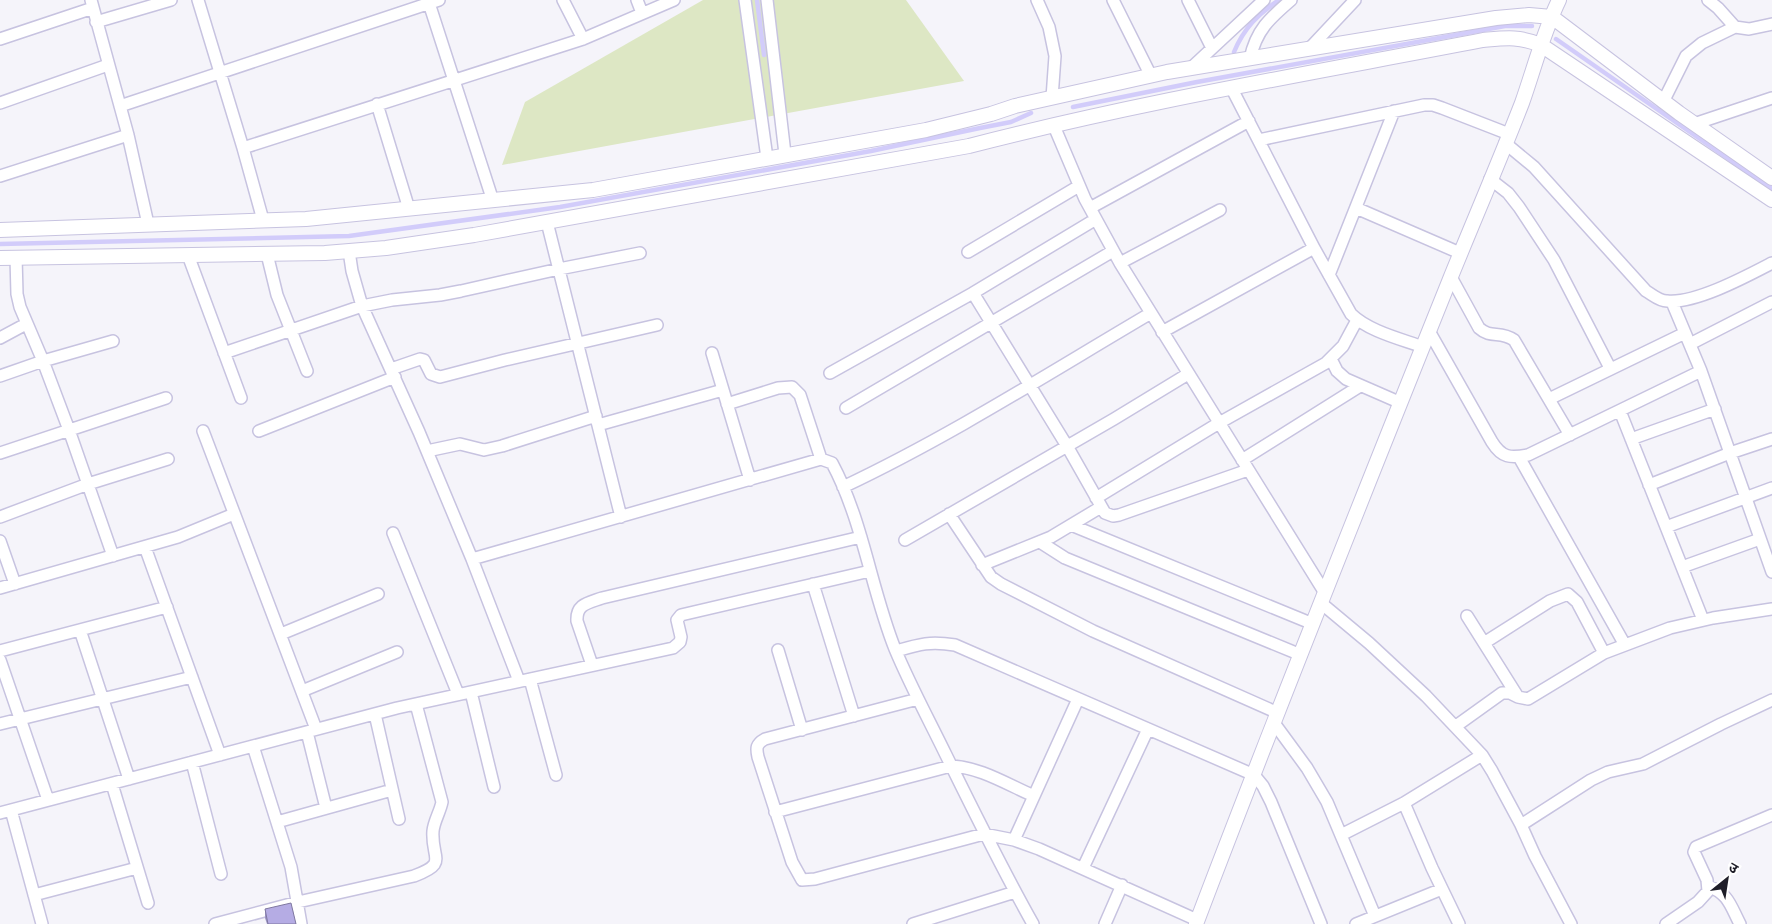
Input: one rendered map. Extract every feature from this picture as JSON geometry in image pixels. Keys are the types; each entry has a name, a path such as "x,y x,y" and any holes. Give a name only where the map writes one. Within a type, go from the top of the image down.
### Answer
{"street":[{"path":"96,22 171,0"},
{"path":"198,0 263,220"},
{"path":"563,0 583,39"},
{"path":"637,0 642,14"},
{"path":"243,148 583,39 674,0"},
{"path":"745,0 776,156"},
{"path":"767,0 776,156"},
{"path":"1037,0 1049,27 1055,56 1052,98"},
{"path":"1113,0 1151,76"},
{"path":"1188,0 1212,48"},
{"path":"1191,68 1264,0"},
{"path":"1250,58 1253,45 1264,25 1291,0"},
{"path":"1308,49 1355,0"},
{"path":"918,699 765,739 760,742 756,749 775,812 792,862 802,880 984,834 1014,840 1083,868 1196,922 1534,70 1558,0"},
{"path":"1708,0 1718,8 1734,27"},
{"path":"120,106 432,1 454,79 493,201"},
{"path":"0,39 92,4 128,136 148,224"},
{"path":"0,230 316,218 594,190 926,130 1052,98 1191,68 1496,18 1528,15 1552,17 1663,102 1772,178"},
{"path":"1663,102 1686,56 1702,43 1734,27 1749,29 1772,24"},
{"path":"0,258 324,253 386,248 547,222 969,146 1054,126 1232,89 1484,40 1512,37 1527,39 1541,45 1772,200"},
{"path":"0,103 108,65"},
{"path":"1232,89 1314,248 1351,314 1366,325 1423,347"},
{"path":"1694,124 1772,98"},
{"path":"377,104 409,209"},
{"path":"1259,140 1394,111 1433,105 1507,138 1646,291 1664,301 1672,302 1694,298 1772,263"},
{"path":"1329,276 1394,111"},
{"path":"1090,208 1249,121"},
{"path":"1054,126 1079,186 1120,264 1245,465 1323,598 1456,726 1482,755 1521,825 1571,924"},
{"path":"0,176 128,136"},
{"path":"1490,179 1508,194 1519,207 1554,260 1610,368"},
{"path":"968,252 1079,186"},
{"path":"1356,208 1460,253"},
{"path":"1120,264 1220,210"},
{"path":"830,373 973,293 1096,219"},
{"path":"547,222 620,517"},
{"path":"1162,332 1314,248"},
{"path":"349,251 352,271 362,306 427,451 524,680 556,775"},
{"path":"846,408 1113,251"},
{"path":"224,353 362,306 462,291 640,253"},
{"path":"188,254 241,398"},
{"path":"267,254 277,295 306,372"},
{"path":"16,257 17,294 26,324 69,430 113,556"},
{"path":"1451,277 1479,328 1485,333 1501,333 1508,335 1514,340 1570,435"},
{"path":"973,293 1067,446 1098,503 1109,515 1119,515 1245,465 1360,386"},
{"path":"1672,302 1701,371 1772,572"},
{"path":"1690,344 1772,302"},
{"path":"843,487 884,468 947,433 1150,313"},
{"path":"982,565 1040,542 1071,526 1098,503 1219,423 1307,375 1331,359 1343,346 1357,320"},
{"path":"0,338 26,324"},
{"path":"259,431 393,373 420,359 424,360 432,374 440,377 657,325"},
{"path":"1429,331 1497,451 1511,457 1528,455 1701,371"},
{"path":"1549,399 1685,333"},
{"path":"0,376 113,341"},
{"path":"712,353 750,480"},
{"path":"1331,359 1337,372 1346,379 1401,403"},
{"path":"905,540 1188,374"},
{"path":"727,404 778,388 792,387 800,395 821,459"},
{"path":"427,451 460,444 484,450 723,390"},
{"path":"0,452 166,398"},
{"path":"1632,439 1714,409"},
{"path":"1620,410 1703,620"},
{"path":"203,431 302,691 326,808"},
{"path":"1649,484 1772,439"},
{"path":"1519,457 1625,645"},
{"path":"0,517 88,484 168,459"},
{"path":"472,559 821,459 832,463 861,537 883,616 896,651 984,834 1033,924"},
{"path":"1666,527 1772,488"},
{"path":"0,588 196,531 234,514"},
{"path":"949,514 982,565 1001,584 1093,631 1276,718 1327,802 1375,916"},
{"path":"1071,526 1313,624"},
{"path":"393,533 458,694"},
{"path":"592,665 576,614 586,603 861,537"},
{"path":"1682,567 1760,539"},
{"path":"0,541 16,584"},
{"path":"1040,542 1065,558 1301,655"},
{"path":"145,547 220,755"},
{"path":"42,924 5,811 374,714 665,650 677,646 681,637 677,620 681,615 870,571"},
{"path":"813,584 854,716"},
{"path":"281,634 378,594"},
{"path":"1484,643 1550,601 1568,594 1577,602 1604,653"},
{"path":"0,651 167,607"},
{"path":"1456,726 1497,696 1506,693 1528,699 1604,653 1670,628 1703,620 1772,610"},
{"path":"1467,616 1518,697"},
{"path":"80,630 129,779"},
{"path":"896,651 922,643 935,642 955,646 1254,775 1263,786 1271,802 1321,924"},
{"path":"778,650 802,730"},
{"path":"302,691 397,652"},
{"path":"0,660 48,800"},
{"path":"0,724 192,677"},
{"path":"471,692 494,787"},
{"path":"1014,840 1078,699"},
{"path":"1521,825 1591,780 1608,772 1643,764 1720,724 1772,700"},
{"path":"215,924 298,902 414,876 429,871 435,866 436,859 432,834 442,802 416,704"},
{"path":"374,714 399,819"},
{"path":"1083,868 1148,730"},
{"path":"253,746 291,867 301,924"},
{"path":"1341,835 1404,803 1482,755"},
{"path":"192,762 221,874"},
{"path":"775,812 951,766 962,766 971,769 1034,796"},
{"path":"112,784 148,903"},
{"path":"277,822 392,790"},
{"path":"1404,803 1459,924"},
{"path":"1666,924 1698,902 1704,896 1708,886 1694,852 1696,847 1772,815"},
{"path":"34,895 137,868"},
{"path":"1105,924 1122,885"},
{"path":"1708,886 1721,891 1726,896 1740,924"},
{"path":"1356,924 1442,888"},
{"path":"913,924 1015,892"}],"green space":[{"path":"703,0 906,0 964,81 502,165 525,102"}],"building":[{"path":"291,903 296,924 268,924 265,909"}],"waterway":[{"path":"757,0 764,55"},
{"path":"1234,52 1252,22 1279,0"},
{"path":"1073,107 1197,82 1505,26 1532,26"},
{"path":"1556,39 1772,189"},
{"path":"0,244 349,236 560,207 871,151 1011,122 1031,113"}]}
